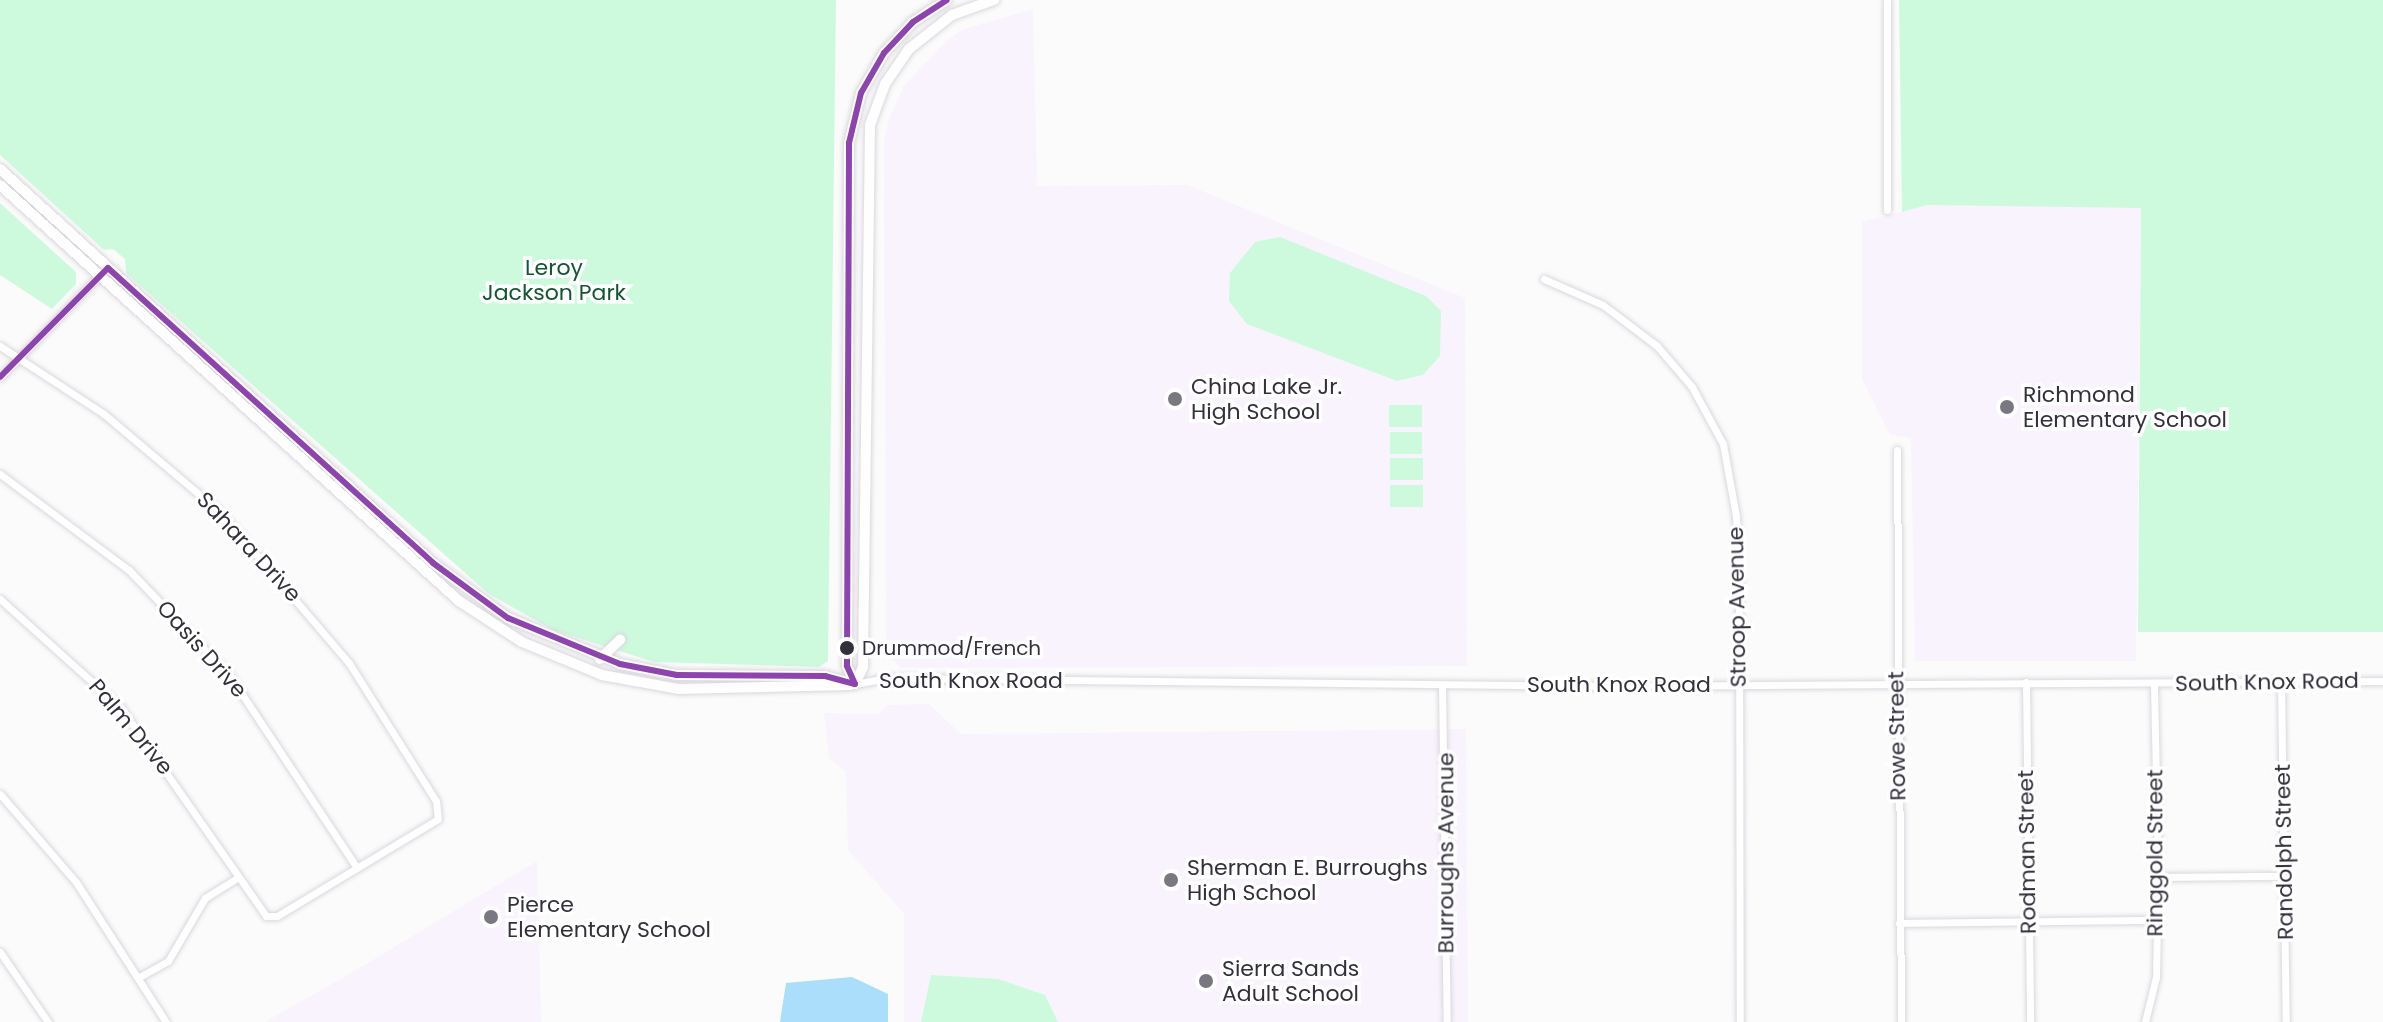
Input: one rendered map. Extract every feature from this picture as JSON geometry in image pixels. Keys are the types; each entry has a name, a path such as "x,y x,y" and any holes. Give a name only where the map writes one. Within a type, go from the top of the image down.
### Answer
{"street":[{"path":"855,684 847,666 849,143 861,93 884,53 913,22 947,0"},
{"path":"855,684 863,667 870,125 885,84 909,49 952,15 994,0"},
{"path":"1887,0 1887,210"},
{"path":"0,169 104,272 486,620 561,660 649,686 714,691 855,684"},
{"path":"0,185 104,272 124,281 462,588 524,627 602,658 677,675 825,676 855,684"},
{"path":"0,377 104,272"},
{"name":"Stroop Avenue","path":"1544,279 1603,305 1639,330 1692,387 1712,420 1729,468 1736,516 1740,1022"},
{"name":"Sahara Drive","path":"0,346 20,356 129,433 220,512 349,663 438,807 438,819 430,827 357,868"},
{"name":"Rowe Street","path":"1897,450 1896,682 1901,1022"},
{"name":"Oasis Drive","path":"0,474 118,561 230,676 357,868"},
{"name":"Palm Drive","path":"0,599 121,708 199,814 258,908 272,917 357,868"},
{"path":"486,620 588,661 602,658 620,640"},
{"name":"South Knox Road","path":"855,684 887,678 1442,684 2383,681"},
{"name":"Randolph Street","path":"2281,681 2286,1022"},
{"name":"Rodman Street","path":"2026,682 2030,1022"},
{"name":"Ringgold Street","path":"2145,1022 2156,977 2158,877 2154,683"},
{"name":"Burroughs Avenue","path":"1442,684 1447,1022"},
{"path":"0,794 76,882 141,976 166,1022"},
{"path":"2158,877 2284,876"},
{"path":"141,976 168,961 205,898 237,878"},
{"path":"1899,923 2155,920"},
{"path":"0,952 48,1022"}],"shaded area":[{"name":"China Lake Jr. High School","path":"1033,9 1037,186 1187,185 1465,298 1467,666 901,668 886,652 884,141 890,116 904,86 946,41 964,29"},
{"name":"Richmond Elementary School","path":"1927,205 2141,207 2136,661 1915,661 1911,438 1890,435 1862,379 1862,222"},
{"name":"Sherman E. Burroughs High School","path":"929,704 961,734 1466,729 1468,1022 904,1022 904,914 848,850 846,772 829,758 824,713 878,714 887,705"},
{"name":"Pierce Elementary School","path":"537,861 541,1022 265,1022 353,972"}],"green space":[{"name":"Leroy Jackson Park","path":"0,0 836,0 828,661 819,667 654,662 553,630 489,594 126,273 125,259 113,249 104,250 0,155"},
{"path":"1899,0 2383,0 2383,632 2138,632 2141,208 1927,205 1902,212"},
{"path":"0,203 76,272 76,284 52,309 0,275"},
{"path":"1280,237 1426,296 1441,311 1440,356 1423,375 1397,381 1247,324 1229,301 1230,273 1255,242"},
{"path":"1389,405 1422,405 1422,427 1389,427"},
{"path":"1390,432 1422,432 1422,454 1390,454"},
{"path":"1390,458 1423,458 1423,480 1390,480"},
{"path":"1390,485 1423,485 1423,507 1390,507"},
{"path":"931,975 998,979 1045,995 1058,1022 921,1022"}],"water":[{"path":"852,977 888,994 888,1022 780,1022 786,983"}],"transit line":[{"path":"855,684 847,666 849,143 861,93 884,53 913,22 947,0"},
{"path":"0,377 108,268 433,563 508,618 620,664 677,675 825,676 855,684"}],"place":[{"name":"China Lake Jr. High School","path":"1175,399"},
{"name":"Richmond Elementary School","path":"2007,407"},
{"name":"Drummod/French","path":"847,648"},
{"name":"Sherman E. Burroughs High School","path":"1171,880"},
{"name":"Pierce Elementary School","path":"491,917"},
{"name":"Sierra Sands Adult School","path":"1206,981"}]}
